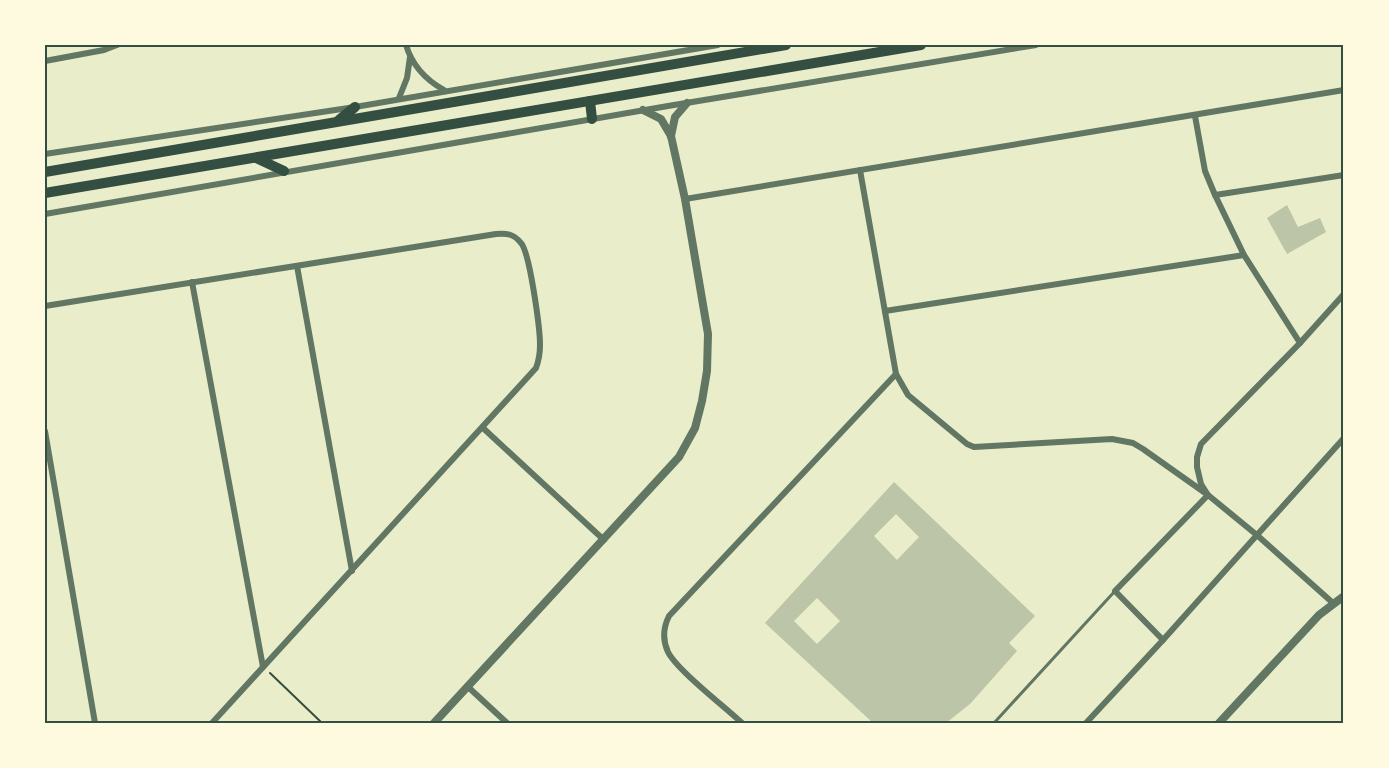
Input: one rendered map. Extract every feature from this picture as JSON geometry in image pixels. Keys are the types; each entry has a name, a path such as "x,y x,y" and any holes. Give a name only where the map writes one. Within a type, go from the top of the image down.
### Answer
{"main road":[{"path":"45,172 786,45"},
{"path":"45,193 921,45"},
{"path":"492,82 494,94"},
{"path":"590,101 592,119"},
{"path":"337,121 355,107"},
{"path":"256,158 284,171"}],"street":[{"path":"45,60 104,50 117,45"},
{"path":"406,45 410,57 424,77 444,91"},
{"path":"45,154 355,107 718,45"},
{"path":"45,214 284,171 1036,45"},
{"path":"399,98 405,88 410,57"},
{"path":"685,199 1344,90"},
{"path":"671,136 675,117 687,103"},
{"path":"434,723 679,457 695,428 707,371 708,334 685,199 671,136 661,119 644,110"},
{"path":"1195,116 1205,171 1215,195 1244,255 1300,344"},
{"path":"860,170 896,374 908,395 967,444 974,447 1112,440 1133,444 1208,495 1333,603"},
{"path":"1215,195 1344,175"},
{"path":"45,306 496,234 514,235 525,248 540,332 539,358 536,368 212,723"},
{"path":"885,311 1244,255"},
{"path":"297,266 352,571"},
{"path":"192,282 263,667"},
{"path":"1208,495 1201,484 1197,467 1197,457 1202,444 1300,344 1344,294"},
{"path":"742,723 671,657 664,638 664,626 669,616 896,374"},
{"path":"483,428 604,540"},
{"path":"45,431 95,723"},
{"path":"1086,723 1344,438"},
{"path":"1163,640 1115,591 1208,495"},
{"path":"1219,723 1319,615 1344,596"},
{"path":"467,686 507,723"}],"lane":[{"path":"994,723 1115,591"}],"path":[{"path":"263,667 322,723"}],"building":[{"path":"1287,205 1298,227 1320,218 1326,232 1287,254 1267,218"},
{"path":"894,482 1035,616 1009,643 1017,651 970,704 946,723 873,723 765,623","holes":["896,514 919,537 897,560 874,536","817,598 840,621 817,644 794,621"]}]}
